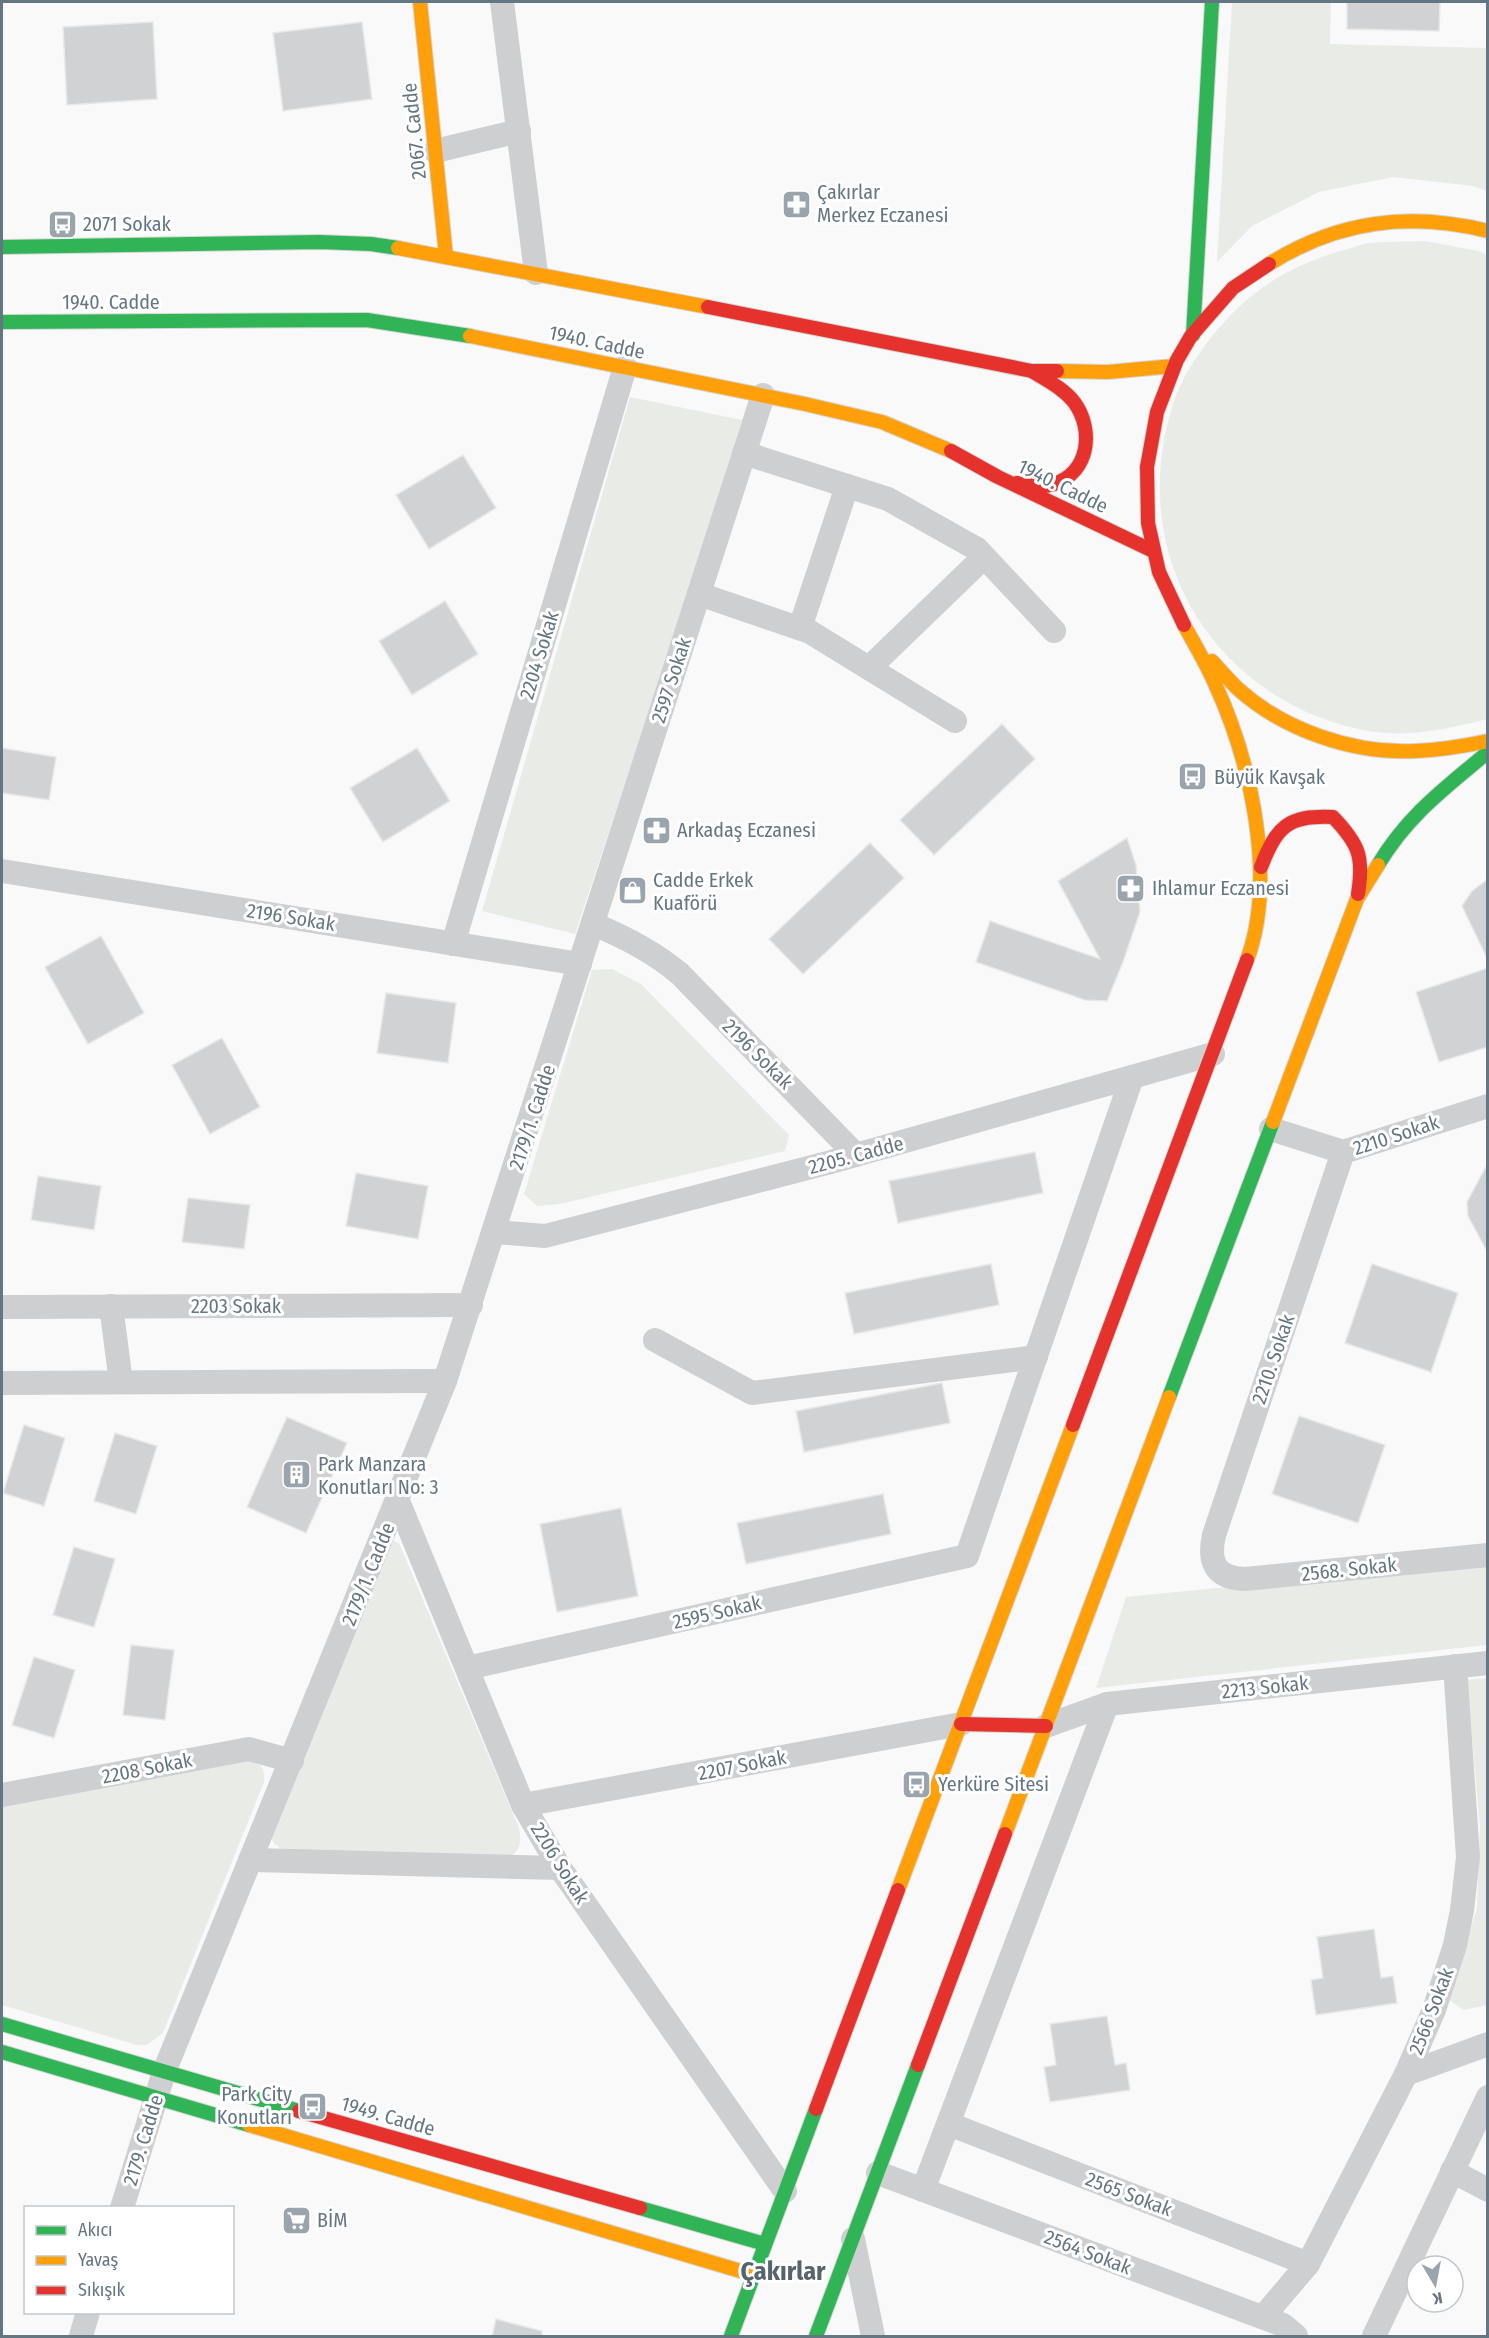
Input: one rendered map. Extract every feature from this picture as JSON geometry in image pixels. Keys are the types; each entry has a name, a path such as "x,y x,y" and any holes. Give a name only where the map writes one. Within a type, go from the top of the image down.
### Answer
{"main road":[{"name":"2067. Cadde","path":"420,2 446,256"},
{"path":"1192,334 1212,2"},
{"path":"1488,231 1460,223 1399,219 1339,229 1282,253 1233,288 1192,334 1173,366 1152,426 1145,489 1154,551 1176,610 1192,636 1220,671 1254,700 1292,724 1333,741 1377,750 1422,752 1466,747 1488,741"},
{"path":"2,247 319,242 371,244 537,273 1032,371 1108,372 1173,366"},
{"name":"1940. Cadde","path":"2,322 367,320 434,328 763,395 882,422 948,449 998,477 1154,551"},
{"path":"998,477 1023,484 1048,485 1072,476 1086,453 1086,428 1075,403 1059,388 1032,371"},
{"path":"730,2337 1214,1054 1255,939 1261,903 1262,867 1253,813 1227,713 1192,636"},
{"path":"1357,899 1392,842 1424,805 1488,753"},
{"path":"816,2337 1357,899 1361,876 1361,852 1351,835 1333,817 1308,816 1285,825 1270,842 1262,867"},
{"path":"961,1724 1046,1726"},
{"name":"1949. Cadde","path":"2,2024 765,2244"},
{"path":"2,2052 754,2275"}],"street":[{"path":"502,2 537,273"},
{"path":"435,151 519,131"},
{"name":"2204 Sokak","path":"453,944 625,368"},
{"name":"2597 Sokak","path":"580,964 763,395"},
{"path":"744,453 888,499 977,549 1054,631"},
{"path":"800,628 847,486"},
{"path":"870,668 984,557"},
{"path":"699,594 810,632 955,722"},
{"name":"2196 Sokak","path":"2,871 580,964"},
{"name":"2196 Sokak","path":"593,924 626,938 663,960 680,974 856,1155"},
{"name":"2179/1. Cadde","path":"164,2072 445,1381 580,964"},
{"name":"2205. Cadde","path":"495,1232 545,1236 856,1155 1214,1054"},
{"path":"655,1340 752,1393 1036,1357 1132,1077"},
{"name":"2210 Sokak","path":"1271,1129 1343,1152 1488,1106"},
{"name":"2210. Sokak","path":"1215,1567 1212,1558 1214,1535 1343,1152"},
{"name":"2203 Sokak","path":"2,1306 471,1305"},
{"path":"111,1306 121,1382"},
{"name":"2595 Sokak","path":"467,1668 967,1556 1036,1357"},
{"path":"2,1383 445,1381"},
{"name":"2206 Sokak","path":"398,1501 524,1805 560,1868 785,2191"},
{"name":"2568. Sokak","path":"1215,1567 1222,1574 1233,1579 1245,1580 1488,1554"},
{"name":"2213 Sokak","path":"1046,1726 1107,1704 1488,1663"},
{"name":"2566 Sokak","path":"1263,2317 1308,2264 1406,2074 1434,2010 1455,1945 1462,1910 1468,1847 1455,1666"},
{"path":"923,2190 1107,1704"},
{"name":"2207 Sokak","path":"524,1805 961,1724"},
{"name":"2208 Sokak","path":"2,1795 249,1749 292,1761"},
{"path":"250,1860 560,1868"},
{"path":"1406,2074 1488,2044"},
{"name":"2179. Cadde","path":"123,2206 164,2072"},
{"path":"1374,2337 1488,2097"},
{"name":"2565 Sokak","path":"949,2124 1308,2264"},
{"path":"1452,2171 1488,2190"},
{"name":"2564 Sokak","path":"878,2173 1263,2317 1283,2325 1296,2337"},
{"path":"853,2239 873,2337"},
{"path":"81,2337 88,2314"}],"shaded area":[{"path":"1232,2 1331,2 1330,44 1487,48 1487,191 1473,186 1393,177 1319,192 1252,226 1217,262"},
{"path":"1424,241 1479,251 1487,255 1487,719 1432,731 1375,732 1327,720 1284,700 1246,673 1214,640 1188,602 1170,559 1161,512 1161,463 1169,418 1185,376 1197,356 1218,330 1252,295 1302,265 1330,254 1370,243"},
{"path":"630,397 742,420 656,691 575,934 482,911"},
{"path":"612,969 641,984 789,1135 785,1151 560,1204 537,1206 524,1194 592,970"},
{"path":"394,1541 399,1543 519,1828 520,1844 511,1856 284,1851 271,1838 390,1544"},
{"path":"1487,1561 1487,1645 1096,1688 1126,1597"},
{"path":"1487,1678 1487,2005 1463,2010 1448,1999 1477,1908 1480,1827 1467,1680"},
{"path":"254,1760 263,1769 264,1782 163,2033 147,2045 137,2045 2,2005 2,1804"}],"building":[{"path":"1347,2 1440,2 1439,31 1347,29"},
{"path":"153,22 157,99 67,105 63,27"},
{"path":"362,22 372,99 283,111 273,33"},
{"path":"463,455 496,508 429,549 396,495"},
{"path":"445,601 478,654 412,695 379,641"},
{"path":"1002,724 1035,759 934,855 900,820"},
{"path":"2,748 56,757 49,800 2,793"},
{"path":"417,748 450,801 383,842 350,788"},
{"path":"1127,838 1136,865 1140,912 1107,1001 1085,1000 976,962 990,921 1100,959 1058,881"},
{"path":"870,843 904,878 803,974 769,939"},
{"path":"1488,879 1488,960 1462,906 1472,891"},
{"path":"101,936 144,1013 88,1044 45,967"},
{"path":"1488,968 1488,1047 1439,1062 1416,992"},
{"path":"386,993 456,1003 448,1063 377,1053"},
{"path":"222,1038 260,1107 210,1134 172,1065"},
{"path":"1035,1152 1043,1193 898,1223 889,1181"},
{"path":"1488,1163 1488,1253 1468,1216 1467,1202"},
{"path":"356,1173 428,1186 418,1239 346,1226"},
{"path":"38,1176 101,1186 94,1230 31,1220"},
{"path":"188,1198 250,1205 244,1249 182,1242"},
{"path":"991,1264 999,1305 854,1334 845,1293"},
{"path":"1372,1264 1458,1293 1431,1372 1345,1343"},
{"path":"942,1383 950,1423 804,1452 796,1411"},
{"path":"1299,1416 1385,1445 1358,1523 1272,1494"},
{"name":"Park Manzara Konutları No: 3","path":"287,1417 347,1443 306,1533 247,1507"},
{"path":"24,1425 65,1438 44,1506 3,1493"},
{"path":"115,1433 157,1446 136,1514 94,1501"},
{"path":"883,1494 891,1534 746,1564 737,1523"},
{"path":"621,1508 638,1596 557,1612 540,1524"},
{"path":"74,1547 115,1559 94,1627 53,1615"},
{"path":"131,1645 174,1650 165,1720 123,1715"},
{"path":"34,1657 75,1670 54,1738 12,1725"},
{"path":"1374,1929 1381,1978 1393,1976 1397,2003 1316,2015 1311,1980 1323,1978 1317,1937"},
{"path":"1107,2016 1115,2065 1126,2063 1130,2090 1050,2102 1044,2067 1056,2065 1050,2024"},
{"path":"496,2319 542,2331 542,2337 492,2337"}],"traffic: fast":[{"path":"1193,335 1212,2"},
{"path":"2,247 319,242 371,244 398,248"},
{"path":"2,322 367,320 470,336"},
{"path":"1378,865 1414,817 1488,752"},
{"path":"1169,1397 1273,1122"},
{"path":"2,2024 299,2111"},
{"path":"2,2052 249,2125"},
{"path":"816,2336 918,2065"},
{"path":"731,2336 816,2109"},
{"path":"640,2208 765,2244"}],"traffic: slow":[{"path":"420,2 446,256"},
{"path":"1269,264 1295,249 1322,238 1348,229 1375,224 1402,221 1430,222 1488,231"},
{"path":"398,248 708,307"},
{"path":"470,336 805,404 882,422 951,451"},
{"path":"1057,371 1108,372 1174,366"},
{"path":"1184,625 1209,670 1229,717 1240,750 1256,822 1260,858 1260,894 1256,928 1247,960"},
{"path":"1212,661 1237,688 1255,703 1297,727 1344,743 1391,751 1415,751 1452,748 1488,741"},
{"path":"1273,1122 1357,899 1378,865"},
{"path":"1005,1834 1169,1397"},
{"path":"898,1890 1073,1425"},
{"path":"249,2125 754,2275"}],"traffic: jam":[{"path":"1184,625 1159,572 1148,523 1147,467 1157,412 1177,360 1191,336 1233,288 1269,264"},
{"path":"708,307 1032,371 1057,371"},
{"path":"1017,483 1036,486 1054,484 1075,470 1085,449 1084,425 1074,402 1060,388 1032,371"},
{"path":"951,451 998,477 1153,551"},
{"path":"1261,867 1273,842 1286,826 1305,818 1333,817 1349,835 1360,860 1358,894"},
{"path":"1073,1425 1247,960"},
{"path":"961,1724 1046,1726"},
{"path":"918,2065 1005,1834"},
{"path":"816,2109 898,1890"},
{"path":"299,2111 640,2208"}],"place":[{"name":"Çakırlar Merkez Eczanesi","path":"796,204"},
{"name":"2071 Sokak","path":"62,224"},
{"name":"Büyük Kavşak","path":"1193,777"},
{"name":"Arkadaş Eczanesi","path":"656,830"},
{"name":"Ihlamur Eczanesi","path":"1131,888"},
{"name":"Cadde Erkek Kuaförü","path":"632,891"},
{"name":"Park Manzara Konutları No: 3","path":"297,1475"},
{"name":"Yerküre Sitesi","path":"917,1784"},
{"name":"Park City Konutları","path":"313,2106"},
{"name":"BİM","path":"296,2220"}],"district":[{"name":"Çakırlar","path":"783,2271"}]}
